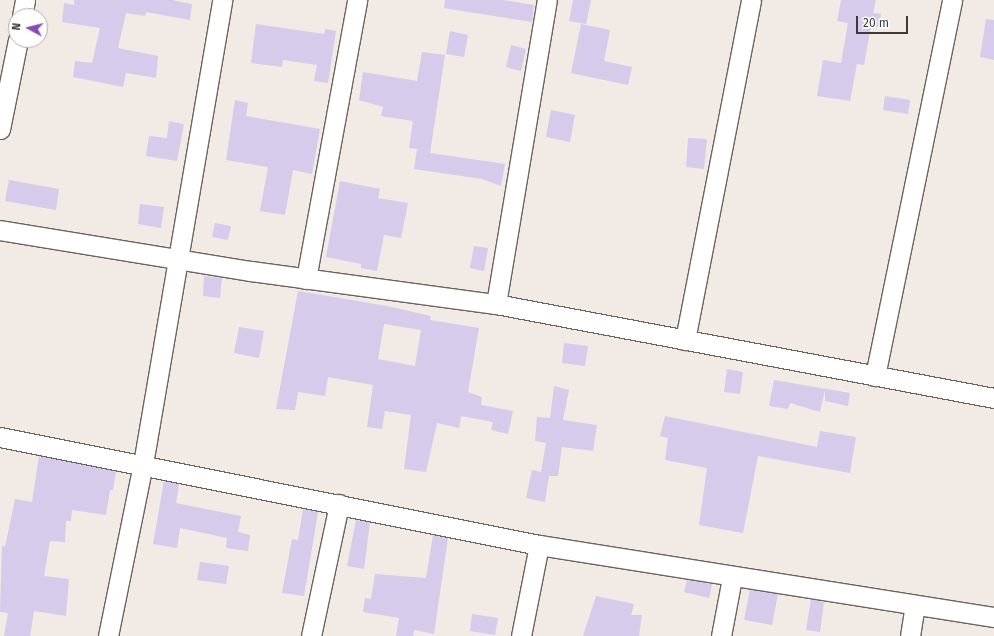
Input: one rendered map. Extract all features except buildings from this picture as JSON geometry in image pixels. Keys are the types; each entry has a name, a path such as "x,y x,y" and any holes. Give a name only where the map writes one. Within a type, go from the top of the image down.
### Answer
{"street":[{"path":"108,636 143,464 176,259 222,0"},
{"path":"306,279 357,0"},
{"path":"496,304 547,0"},
{"path":"685,340 751,0"},
{"path":"875,376 952,0"},
{"path":"0,129 16,48"},
{"path":"0,230 306,279 496,304 994,398"},
{"path":"0,437 143,464 539,546 732,578 994,617"},
{"path":"311,636 339,504"},
{"path":"521,636 539,546"},
{"path":"721,636 732,578"},
{"path":"910,636 916,606"}]}
